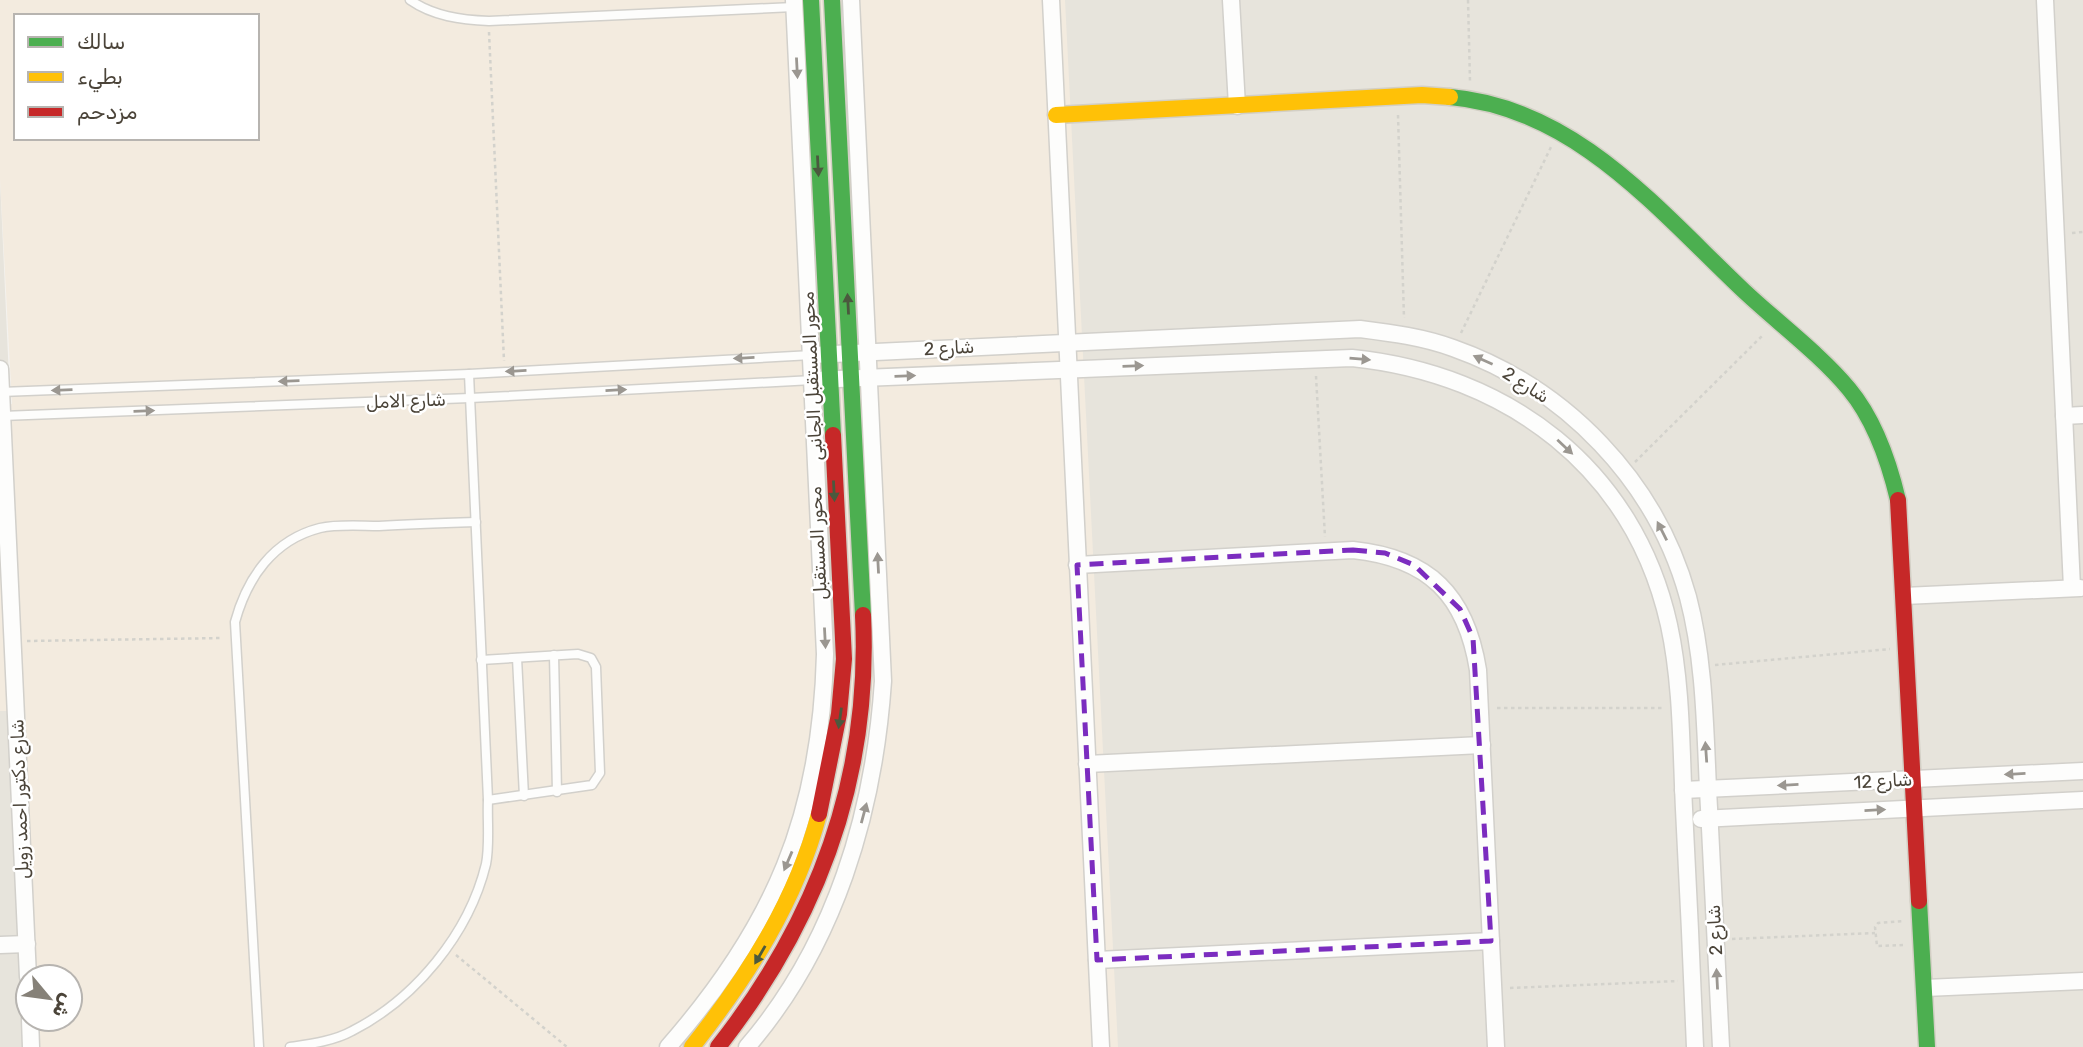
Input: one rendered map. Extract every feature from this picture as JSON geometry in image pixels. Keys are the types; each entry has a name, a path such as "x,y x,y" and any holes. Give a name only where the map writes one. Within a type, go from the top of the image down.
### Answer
{"street":[{"path":"719,1047 759,995 804,918 822,878 849,793 863,705 865,661 832,0"},
{"path":"747,1047 786,995 814,947 837,897 856,845 870,791 879,737 883,681 851,0"},
{"path":"1051,0 1101,1047"},
{"path":"1231,0 1237,106"},
{"path":"1904,596 2078,588 2064,416 2045,0"},
{"name":"محور المستقبل الجانبى","path":"794,3 819,354"},
{"name":"محور المستقبل","path":"692,1047 750,972 784,910 811,845 835,753 844,659 820,379 811,3"},
{"path":"1056,115 1397,95 1470,99 1516,111 1560,130 1608,163 1849,389 1872,424 1889,463 1899,503 1927,1047"},
{"name":"شارع 2","path":"819,354 1360,329 1405,335 1453,348 1486,361 1549,397 1594,436 1626,472 1657,521 1677,564 1696,632 1708,789 1721,1047"},
{"name":"شارع 2","path":"820,379 1315,359 1389,362 1461,382 1526,416 1582,463 1628,522 1659,589 1669,625 1679,708 1695,1047"},
{"name":"شارع دكتور احمد زويل","path":"0,369 28,963"},
{"name":"محور المستقبل الجانبى","path":"668,1047 723,981 751,939 793,849 808,802 823,716 825,654 820,379"},
{"path":"2064,416 2083,415"},
{"path":"1077,565 1326,551 1385,553 1415,565 1440,584 1460,609 1473,638 1480,708 1496,1047"},
{"path":"0,728 18,729"},
{"path":"1087,764 1482,745"},
{"name":"شارع 12","path":"1683,790 2083,771"},
{"name":"شارع 12","path":"1684,820 2083,800"},
{"path":"1097,960 1491,941"},
{"path":"0,945 27,944"},
{"path":"1924,988 2083,981"}],"lane":[{"path":"410,0 438,14 489,22 811,3"},
{"name":"شارع الامل","path":"1,392 469,374 819,354"},
{"path":"290,1047 350,1033 382,1013 411,989 446,947 474,898 486,862 488,800 469,374"},
{"name":"شارع الامل","path":"1,417 470,398 820,379"},
{"path":"258,1047 235,622 242,596 256,572 274,552 296,537 322,527 475,522"},
{"path":"554,655 557,792"},
{"path":"481,660 585,655 596,667 600,772 593,785 488,800"},
{"path":"517,657 524,796"}],"path":[{"path":"1468,0 1470,99"},
{"path":"489,22 504,372"},
{"path":"1397,95 1405,335"},
{"path":"1453,348 1560,130"},
{"path":"1626,472 1778,320"},
{"path":"1315,359 1326,551"},
{"path":"13,641 236,638"},
{"path":"1700,667 1907,648"},
{"path":"1480,708 1679,708"},
{"path":"1921,919 1878,923 1875,933 1878,947 1922,943"},
{"path":"1715,940 1875,933"},
{"path":"446,947 566,1047"},
{"path":"1493,988 1692,980"}],"highlighted area":[{"path":"1353,550 1385,553 1414,565 1460,609 1473,638 1491,941 1097,960 1077,565"}],"shaded area":[{"path":"0,0 1065,0 1118,1047 39,1047 38,1033 84,1033 84,963 35,963 25,711 0,711 0,405 12,404 0,179"},
{"path":"821,0 2083,0 2083,1047 703,1047"},
{"path":"0,179 35,963 14,963 14,1033 34,1033 39,1047 0,1047"}],"traffic: fast":[{"path":"811,0 833,435"},
{"path":"832,0 863,615"},
{"path":"1450,97 1495,105 1537,121 1576,142 1646,197 1849,389 1880,442 1898,500"},
{"path":"1919,901 1927,1047"}],"traffic: slow":[{"path":"1056,115 1422,95 1450,97"},
{"path":"692,1047 732,993 768,936 797,877 819,814"}],"traffic: jam":[{"path":"819,814 839,714 844,659 833,435"},
{"path":"1898,500 1919,901"},
{"path":"718,1047 753,999 784,949 810,897 831,844 847,790 858,733 863,675 863,615"}]}
